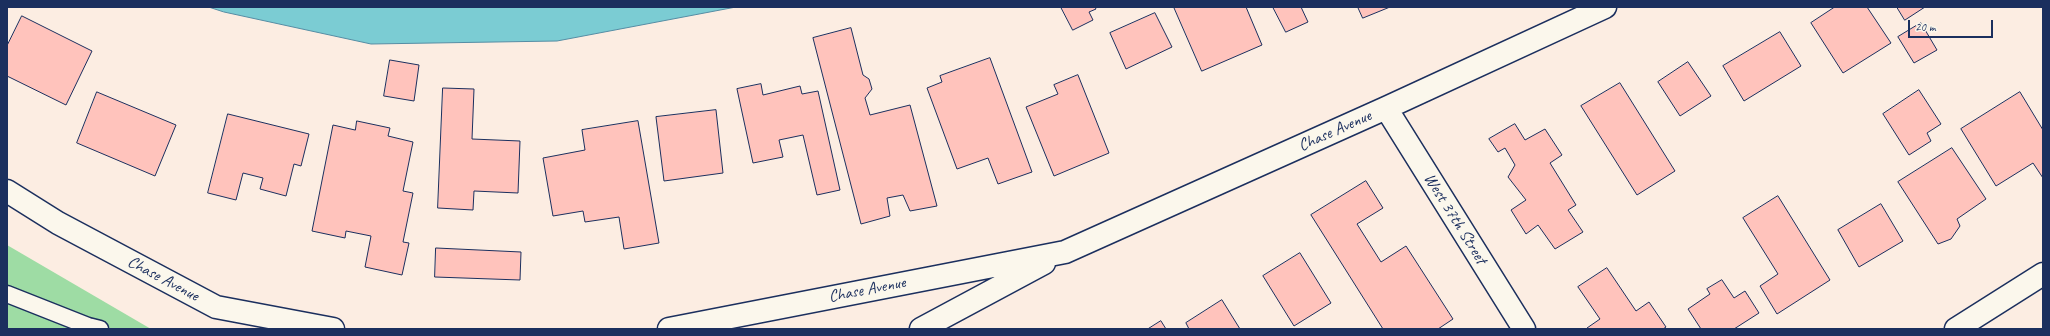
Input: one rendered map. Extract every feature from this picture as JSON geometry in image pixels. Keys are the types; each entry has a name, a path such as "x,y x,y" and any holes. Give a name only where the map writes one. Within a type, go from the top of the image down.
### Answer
{"street":[{"name":"Chase Avenue","path":"921,329 1065,252 1386,108 1605,7"},
{"name":"West 37th Street","path":"1386,108 1524,329"},
{"name":"Chase Avenue","path":"7,191 58,223 216,306 333,329"},
{"name":"Chase Avenue","path":"669,329 1065,252"},
{"path":"1956,329 2043,274"}],"lane":[{"path":"7,294 88,326 100,329"}],"green space":[{"path":"7,245 151,329 7,329"}],"water":[{"path":"209,7 736,7 557,41 371,44 224,12"}],"building":[{"path":"1061,7 1095,7 1096,9 1089,12 1093,20 1073,30"},
{"path":"1174,7 1246,7 1262,45 1202,71"},
{"path":"1273,7 1301,7 1308,22 1286,32"},
{"path":"1358,7 1390,7 1363,18"},
{"path":"1835,7 1867,7 1891,43 1843,73 1811,23"},
{"path":"1897,7 1925,7 1905,20"},
{"path":"1155,13 1172,47 1126,69 1110,33"},
{"path":"22,16 92,51 66,105 7,76 7,46"},
{"path":"1921,23 1937,50 1914,63 1898,37"},
{"path":"851,28 863,75 869,79 872,89 865,98 870,115 910,105 937,206 910,211 903,195 887,198 890,216 861,224 813,38"},
{"path":"1780,32 1801,66 1744,101 1723,66"},
{"path":"990,58 1032,172 998,184 988,158 957,169 927,88 942,82 940,76"},
{"path":"390,60 419,65 414,101 384,96"},
{"path":"1688,62 1711,96 1680,116 1658,82"},
{"path":"1078,75 1109,153 1054,176 1026,107 1058,94 1054,85"},
{"path":"1620,83 1675,171 1637,195 1581,106"},
{"path":"761,84 763,95 800,86 802,94 818,91 840,190 817,195 803,135 779,140 783,157 753,163 737,89"},
{"path":"443,88 474,89 472,139 520,141 518,193 474,191 473,210 438,208"},
{"path":"1919,90 1941,124 1927,133 1931,141 1909,155 1883,114"},
{"path":"97,92 176,125 155,176 77,143"},
{"path":"2020,92 2043,130 2043,178 2033,163 1996,186 1961,129"},
{"path":"716,110 723,173 664,181 656,117"},
{"path":"228,114 309,134 301,166 294,164 286,196 260,189 263,178 243,173 236,200 208,193"},
{"path":"357,121 390,128 388,136 413,142 403,191 413,193 403,242 409,243 402,275 365,267 371,236 346,231 345,238 312,231 333,125 355,130"},
{"path":"638,121 659,243 624,249 619,217 585,222 583,211 553,216 543,158 585,150 582,130"},
{"path":"1515,124 1525,140 1545,129 1562,155 1550,163 1576,205 1568,210 1583,232 1555,249 1538,225 1526,234 1511,210 1526,200 1508,177 1515,165 1505,148 1498,152 1489,139"},
{"path":"1952,148 1986,199 1957,219 1960,226 1951,239 1938,244 1898,182"},
{"path":"1366,181 1383,208 1357,224 1381,262 1406,246 1453,319 1438,329 1383,329 1311,215"},
{"path":"1778,196 1830,280 1777,314 1760,286 1778,274 1743,218"},
{"path":"1881,204 1903,241 1859,267 1838,230"},
{"path":"436,248 521,252 520,280 435,277"},
{"path":"1300,253 1331,303 1294,326 1263,276"},
{"path":"1607,268 1636,311 1649,302 1666,327 1663,329 1587,328 1600,319 1578,287"},
{"path":"1722,280 1734,298 1745,291 1759,313 1734,329 1701,329 1688,309 1710,294 1707,289"},
{"path":"1222,300 1240,329 1189,329 1186,323"},
{"path":"1161,321 1166,329 1148,329"}]}
